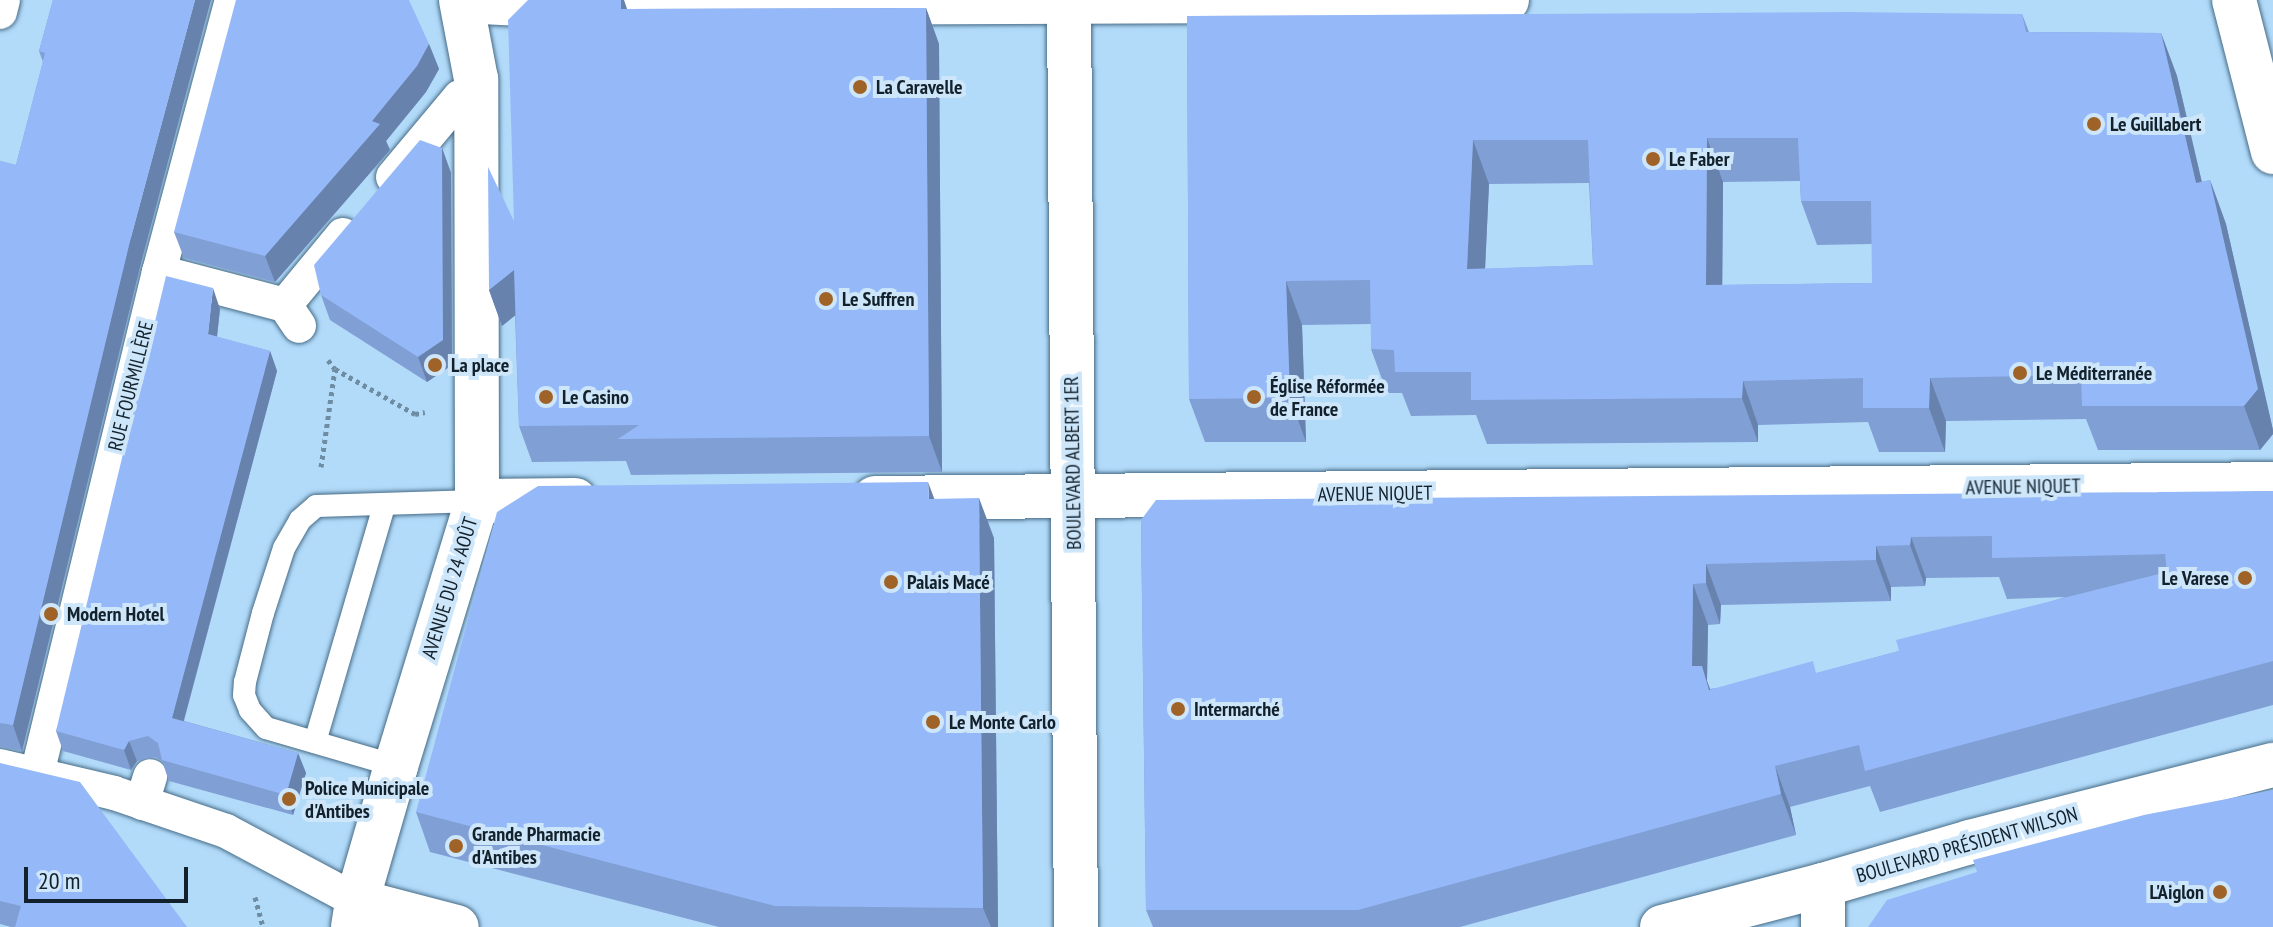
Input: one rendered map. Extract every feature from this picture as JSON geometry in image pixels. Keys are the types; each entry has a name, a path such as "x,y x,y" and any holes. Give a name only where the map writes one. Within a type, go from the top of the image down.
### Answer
{"street":[{"path":"0,12 3,0"},
{"name":"RUE FOURMILLÈRE","path":"37,774 159,272 232,0"},
{"path":"460,0 522,4 1507,0"},
{"name":"AVENUE DU 24 AOÛT","path":"355,914 396,766 477,501 476,79 460,0"},
{"name":"BOULEVARD ALBERT 1ER","path":"1069,0 1076,927"},
{"path":"2234,0 2273,152"},
{"path":"159,272 292,315 460,97 475,97"},
{"name":"AVENUE NIQUET","path":"830,498 2273,484"},
{"path":"477,501 608,500"},
{"name":"BOULEVARD PRÉSIDENT WILSON","path":"1662,927 1823,906 1970,842 2273,765"},
{"path":"0,766 146,789 226,831 355,914 457,927"}],"lane":[{"path":"396,766 266,728 250,710 244,695 263,613 284,548 300,520 316,506 477,501"},
{"path":"315,742 384,506"}],"path":[{"path":"292,315 335,369 415,414 429,411"},
{"path":"316,506 335,369"}],"building":[{"path":"53,0 195,0 130,241 13,725 0,723 0,161 16,165 45,53 39,51"},
{"path":"236,0 409,0 429,44 417,66 372,121 380,124 265,256 174,232"},
{"path":"528,0 621,0 621,9 926,8 929,436 618,439 639,425 519,426 514,270 489,290 488,167 514,221 508,20"},
{"path":"1847,12 2022,14 2026,32 2161,33 2196,183 2210,180 2258,389 2244,406 2082,406 2081,375 1930,378 1929,408 1863,408 1863,378 1743,381 1742,398 1471,400 1471,372 1395,372 1394,350 1371,349 1370,280 1286,281 1290,398 1189,399 1187,16","holes":["1707,138 1798,138 1801,201 1871,201 1872,283 1706,285","1473,140 1588,140 1593,265 1467,269"]},
{"path":"420,140 442,148 443,340 418,357 321,295 314,265"},
{"path":"166,276 213,288 208,334 270,351 172,718 298,753 286,795 162,760 158,743 148,736 129,741 124,750 56,731"},
{"path":"928,482 929,499 979,498 983,908 775,906 416,812 497,512 538,486"},
{"path":"2273,491 2273,661 1865,771 1859,745 1775,766 1781,794 1358,910 1146,910 1141,520 1156,500","holes":["1992,536 1992,558 2165,554 2167,572 1896,640 1899,651 1816,673 1813,661 1709,690 1702,666 1692,666 1693,584 1706,583 1706,564 1876,560 1876,546 1910,545 1911,537"]},
{"path":"0,763 80,782 187,927 15,927 21,906 0,901"},
{"path":"2273,790 2273,927 1868,927 1887,900 1977,872 1973,860 2144,815"}],"place":[{"name":"La Caravelle","path":"860,87"},
{"name":"Le Guillabert","path":"2094,124"},
{"name":"Le Faber","path":"1653,159"},
{"name":"Le Suffren","path":"826,299"},
{"name":"La place","path":"435,365"},
{"name":"Le Méditerranée","path":"2020,373"},
{"name":"Le Casino","path":"546,397"},
{"name":"Église Réformée de France","path":"1254,397"},
{"name":"Le Varese","path":"2245,578"},
{"name":"Palais Macé","path":"891,582"},
{"name":"Modern Hotel","path":"51,614"},
{"name":"Intermarché","path":"1178,709"},
{"name":"Le Monte Carlo","path":"933,722"},
{"name":"Police Municipale d'Antibes","path":"289,799"},
{"name":"Grande Pharmacie d'Antibes","path":"456,846"},
{"name":"L'Aiglon","path":"2220,892"}]}
